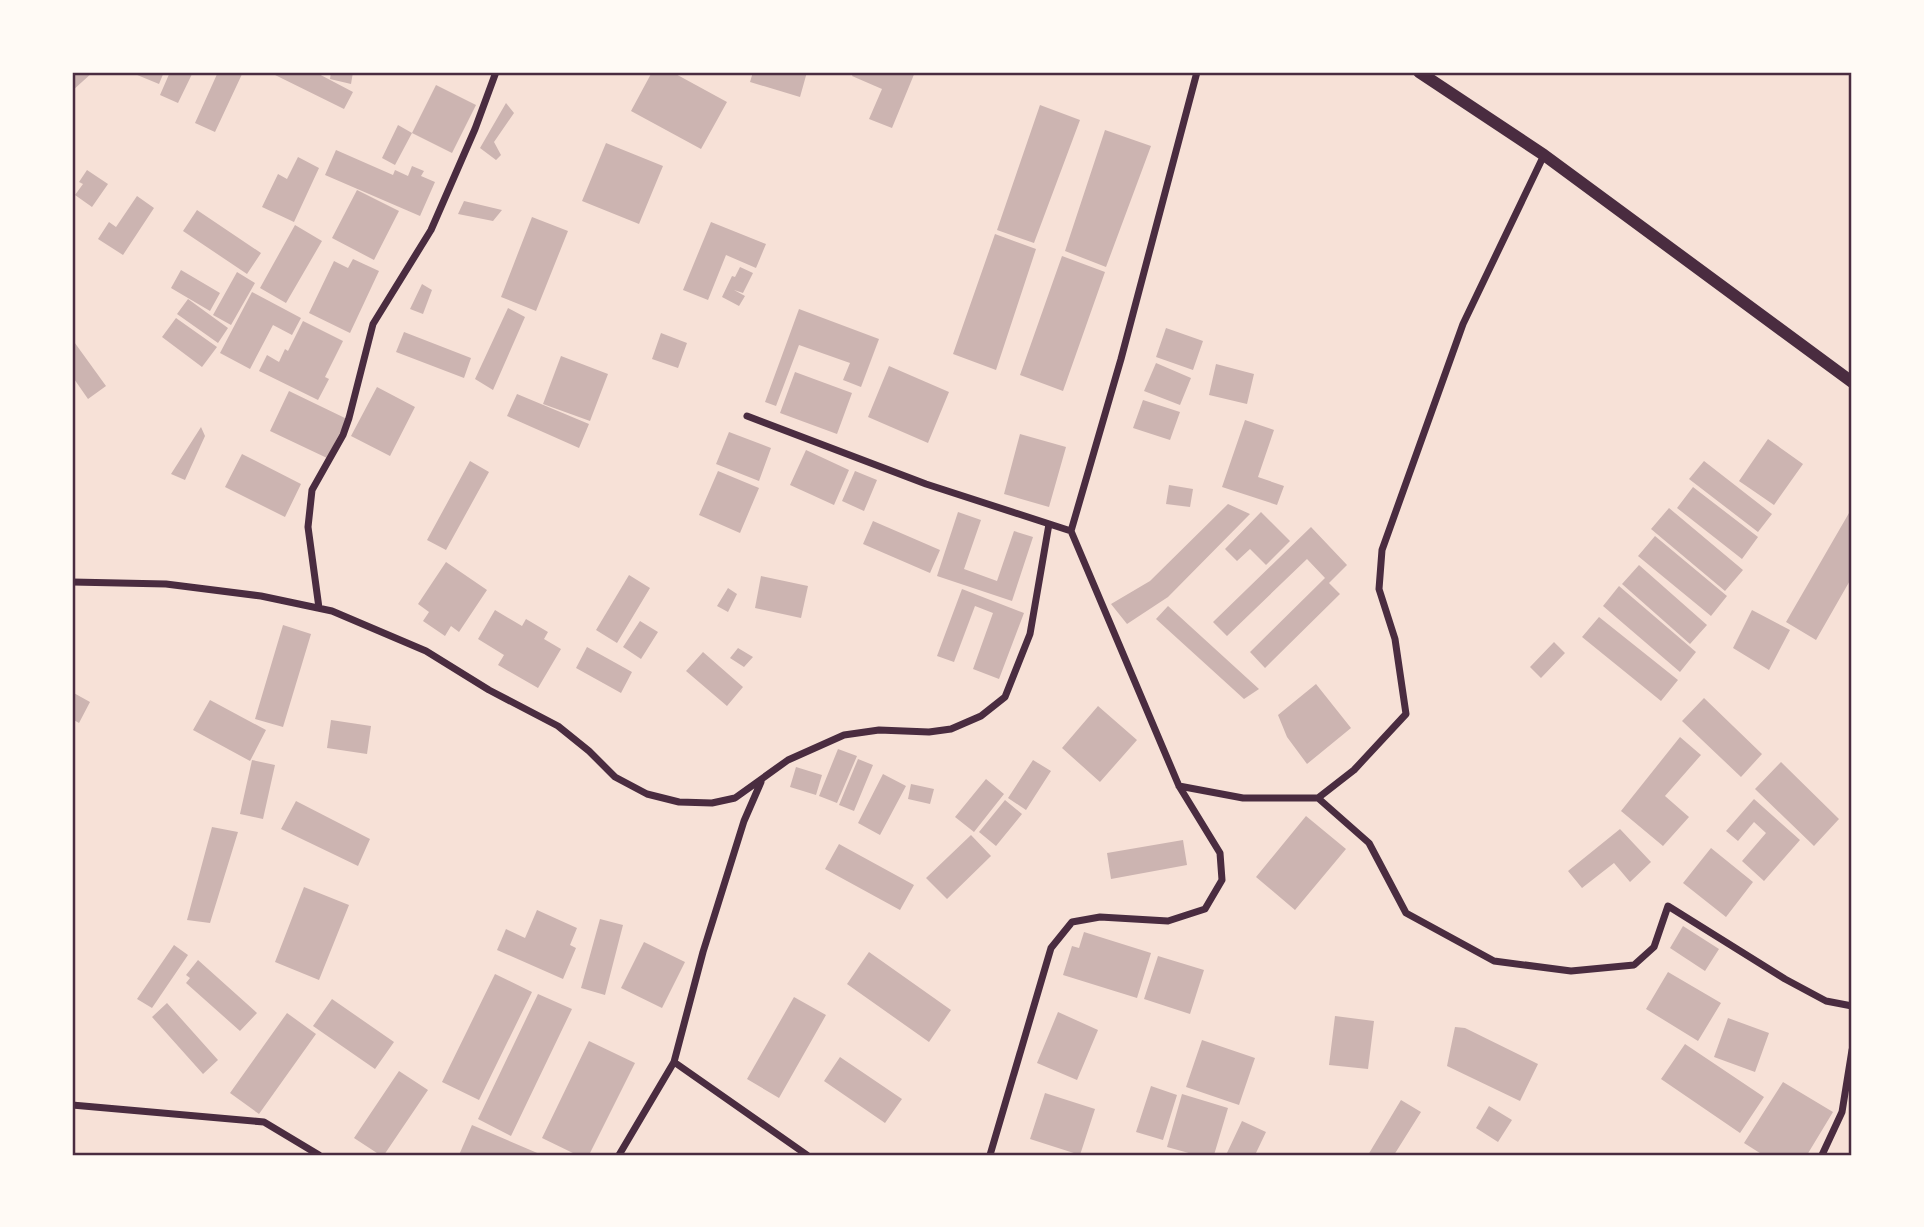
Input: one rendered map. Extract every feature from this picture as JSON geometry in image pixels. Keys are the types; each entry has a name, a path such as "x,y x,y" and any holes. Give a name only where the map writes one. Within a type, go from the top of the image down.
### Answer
{"street":[{"path":"319,608 308,527 312,490 346,427 373,324 431,230 475,129 496,72"},
{"path":"990,1155 1051,948 1072,922 1100,917 1168,921 1205,909 1222,880 1220,853 1179,786 1071,531 1121,359 1197,72"},
{"path":"1419,72 1544,155 1852,382"},
{"path":"1179,786 1243,798 1318,798 1354,769 1406,714 1395,639 1379,589 1382,550 1463,324 1544,155"},
{"path":"747,416 926,484 1071,531"},
{"path":"72,582 166,584 261,596 332,611 426,651 489,690 558,726 615,777 647,794 679,802 712,803 735,798 788,760 844,735 879,730 929,732 951,729 981,716 1005,697 1030,634 1049,524"},
{"path":"619,1155 674,1062 707,939 744,821 761,781"},
{"path":"1318,798 1368,843 1406,913 1494,961 1571,971 1634,965 1654,947 1668,906 1785,979 1826,1001 1852,1006"},
{"path":"1822,1155 1842,1112 1852,1050"},
{"path":"674,1062 807,1155"},
{"path":"72,1105 264,1122 320,1155"}],"building":[{"path":"72,72 93,72 72,91"},
{"path":"130,72 164,72 159,84"},
{"path":"170,72 193,72 178,103 160,95"},
{"path":"218,72 243,72 215,132 195,123"},
{"path":"269,72 315,72 353,92 344,109"},
{"path":"331,72 353,72 351,84 330,79"},
{"path":"652,72 672,72 727,102 701,149 631,111"},
{"path":"753,72 807,72 800,97 750,82"},
{"path":"854,72 915,72 892,128 869,119 882,89 852,76"},
{"path":"436,85 476,105 452,153 412,133"},
{"path":"506,103 514,113 494,142 501,155 496,160 480,148"},
{"path":"1040,105 1080,120 1034,243 997,230"},
{"path":"398,125 412,133 395,165 382,158"},
{"path":"1105,130 1151,146 1106,267 1065,251"},
{"path":"606,143 663,166 639,224 582,201"},
{"path":"336,150 393,175 395,170 408,176 412,166 424,171 421,176 435,182 420,216 325,175"},
{"path":"298,157 319,168 294,222 262,207 278,174 287,179"},
{"path":"87,170 108,184 92,207 75,195 83,184 79,182"},
{"path":"357,190 399,211 374,260 332,238"},
{"path":"137,196 154,208 123,255 98,239 109,222 116,227"},
{"path":"464,201 502,210 493,221 458,214"},
{"path":"197,210 261,253 247,274 183,231"},
{"path":"532,217 568,231 536,311 501,297"},
{"path":"711,222 766,244 756,268 726,255 708,300 683,290"},
{"path":"295,225 322,241 286,303 260,288"},
{"path":"995,234 1036,249 996,370 953,354"},
{"path":"1062,256 1105,272 1063,391 1020,375"},
{"path":"353,259 379,271 350,333 309,313 334,261 348,268"},
{"path":"740,267 753,273 743,293 734,290 745,296 739,306 722,297 732,276 735,277"},
{"path":"181,270 220,293 210,311 171,288"},
{"path":"237,272 255,283 231,325 213,315"},
{"path":"422,284 432,290 423,314 410,309"},
{"path":"252,292 301,318 292,335 273,325 250,369 220,353"},
{"path":"188,299 228,328 218,343 177,314"},
{"path":"508,308 525,317 493,390 475,379"},
{"path":"799,309 879,339 861,387 843,380 850,363 799,345 776,406 765,402"},
{"path":"176,318 217,347 202,367 162,337"},
{"path":"303,321 343,341 325,377 329,379 318,400 259,371 267,355 279,362 285,349 288,351"},
{"path":"1166,328 1203,341 1193,370 1156,357"},
{"path":"404,332 471,358 464,378 396,352"},
{"path":"661,333 687,343 678,368 652,359"},
{"path":"72,339 106,386 88,399 72,376"},
{"path":"561,356 608,374 590,421 543,404"},
{"path":"1156,363 1191,378 1180,405 1144,391"},
{"path":"1216,364 1254,374 1247,404 1209,395"},
{"path":"889,366 949,392 928,443 868,417"},
{"path":"795,372 852,393 837,434 780,413"},
{"path":"377,387 415,407 390,456 351,436"},
{"path":"289,391 347,419 327,458 270,431"},
{"path":"517,394 589,424 579,448 507,416"},
{"path":"1143,400 1180,412 1170,440 1133,428"},
{"path":"1245,420 1274,430 1258,477 1284,486 1277,505 1222,487"},
{"path":"201,427 205,436 185,480 171,474"},
{"path":"729,432 771,448 759,481 716,464"},
{"path":"1020,434 1066,447 1049,507 1004,494"},
{"path":"1768,439 1803,464 1774,505 1739,481"},
{"path":"806,450 849,470 834,505 790,485"},
{"path":"242,454 301,484 285,517 225,487"},
{"path":"470,461 489,472 446,550 427,540"},
{"path":"1704,461 1772,514 1758,532 1689,479"},
{"path":"718,471 759,488 740,533 699,515"},
{"path":"855,471 877,480 864,511 842,501"},
{"path":"1169,485 1193,489 1190,507 1166,504"},
{"path":"1693,487 1758,537 1742,559 1677,508"},
{"path":"1228,504 1250,514 1168,597 1127,624 1111,604 1150,581"},
{"path":"1669,508 1743,570 1725,591 1651,529"},
{"path":"958,512 981,520 964,569 997,581 1014,531 1033,537 1012,601 937,576"},
{"path":"1261,512 1290,541 1266,565 1250,549 1237,561 1225,549"},
{"path":"1849,513 1852,515 1852,577 1816,640 1786,622"},
{"path":"873,521 940,550 930,573 863,544"},
{"path":"1311,527 1347,565 1329,583 1340,594 1265,668 1250,652 1325,578 1307,559 1227,636 1213,622"},
{"path":"1655,536 1727,596 1711,616 1638,556"},
{"path":"446,562 487,590 459,632 451,626 445,636 423,621 429,612 418,604"},
{"path":"1639,565 1707,625 1690,644 1622,584"},
{"path":"629,575 650,588 617,643 596,630"},
{"path":"761,576 808,586 801,618 755,608"},
{"path":"1619,586 1696,652 1680,672 1603,606"},
{"path":"728,588 737,594 728,612 717,606"},
{"path":"962,589 1024,613 999,679 973,669 993,613 975,606 954,662 937,656"},
{"path":"1168,606 1259,689 1244,699 1156,619"},
{"path":"495,610 522,626 526,619 548,632 544,639 561,649 538,688 498,665 504,655 478,639"},
{"path":"1752,610 1790,630 1769,670 1733,648"},
{"path":"1599,617 1678,680 1661,701 1582,637"},
{"path":"640,621 658,632 641,659 623,647"},
{"path":"283,625 311,634 283,727 255,719"},
{"path":"1554,642 1565,653 1541,678 1530,667"},
{"path":"587,647 632,672 621,693 576,668"},
{"path":"738,648 753,657 744,667 730,658"},
{"path":"703,652 743,687 727,706 686,671"},
{"path":"1316,684 1351,728 1307,764 1287,737 1278,715"},
{"path":"72,692 90,702 79,723 72,719"},
{"path":"1704,698 1762,754 1741,777 1682,721"},
{"path":"210,700 266,730 250,761 193,730"},
{"path":"1098,706 1137,740 1100,782 1062,748"},
{"path":"331,720 371,726 367,754 327,748"},
{"path":"1680,737 1701,755 1665,796 1689,817 1663,846 1621,811"},
{"path":"838,749 857,756 837,803 819,796"},
{"path":"858,759 873,765 854,811 839,805"},
{"path":"252,760 275,765 263,819 240,814"},
{"path":"1033,760 1051,771 1026,810 1008,798"},
{"path":"1781,762 1839,819 1814,846 1755,789"},
{"path":"796,767 822,775 816,795 790,787"},
{"path":"883,774 906,786 880,835 858,823"},
{"path":"986,779 1004,794 974,832 955,817"},
{"path":"911,784 934,789 930,804 908,799"},
{"path":"1754,799 1800,840 1764,881 1742,861 1766,833 1754,822 1738,841 1726,831"},
{"path":"1005,800 1022,814 996,846 979,832"},
{"path":"296,801 370,839 358,866 281,829"},
{"path":"1306,816 1346,849 1295,910 1256,877"},
{"path":"212,827 238,832 210,923 187,920"},
{"path":"1620,829 1651,862 1630,882 1614,863 1582,888 1568,871"},
{"path":"971,835 991,856 947,899 926,878"},
{"path":"1183,840 1187,865 1111,879 1107,853"},
{"path":"839,844 914,885 900,910 825,869"},
{"path":"1711,848 1753,882 1726,917 1683,883"},
{"path":"304,887 349,905 319,980 275,962"},
{"path":"537,910 577,928 570,945 576,948 563,979 497,950 506,929 525,938"},
{"path":"600,919 623,925 605,995 581,988"},
{"path":"1683,926 1719,949 1705,971 1670,948"},
{"path":"1084,932 1151,953 1137,998 1063,975 1072,946 1079,948"},
{"path":"644,942 685,962 662,1008 621,988"},
{"path":"174,945 188,955 152,1008 137,999"},
{"path":"869,952 951,1010 929,1042 847,984"},
{"path":"1158,956 1204,970 1190,1014 1144,999"},
{"path":"198,960 257,1013 240,1031 186,983 190,978 186,975"},
{"path":"1668,972 1721,1003 1698,1041 1646,1009"},
{"path":"495,974 532,992 479,1100 442,1082"},
{"path":"538,994 572,1009 511,1136 478,1119"},
{"path":"794,997 826,1015 779,1098 747,1079"},
{"path":"332,999 394,1042 375,1069 313,1026"},
{"path":"167,1003 218,1060 203,1074 152,1017"},
{"path":"1058,1012 1098,1030 1077,1080 1037,1063"},
{"path":"287,1013 316,1034 259,1114 230,1093"},
{"path":"1335,1016 1374,1021 1368,1069 1329,1065"},
{"path":"1728,1018 1769,1033 1755,1072 1714,1057"},
{"path":"1455,1027 1465,1028 1538,1064 1520,1101 1447,1066"},
{"path":"1202,1040 1255,1058 1239,1105 1186,1087"},
{"path":"589,1041 635,1063 589,1155 577,1155 542,1138"},
{"path":"1685,1044 1764,1097 1740,1133 1661,1079"},
{"path":"840,1057 902,1099 885,1123 824,1081"},
{"path":"399,1071 428,1090 384,1155 380,1155 354,1138"},
{"path":"1783,1082 1833,1112 1807,1155 1763,1155 1744,1143"},
{"path":"1151,1086 1177,1095 1163,1140 1136,1132"},
{"path":"1045,1093 1095,1109 1080,1155 1030,1139"},
{"path":"1182,1094 1228,1108 1214,1155 1196,1155 1167,1147"},
{"path":"1401,1100 1421,1112 1394,1155 1368,1155"},
{"path":"1489,1106 1512,1120 1498,1142 1476,1128"},
{"path":"1242,1121 1266,1132 1255,1155 1226,1155"},
{"path":"472,1125 542,1155 459,1155"}]}
